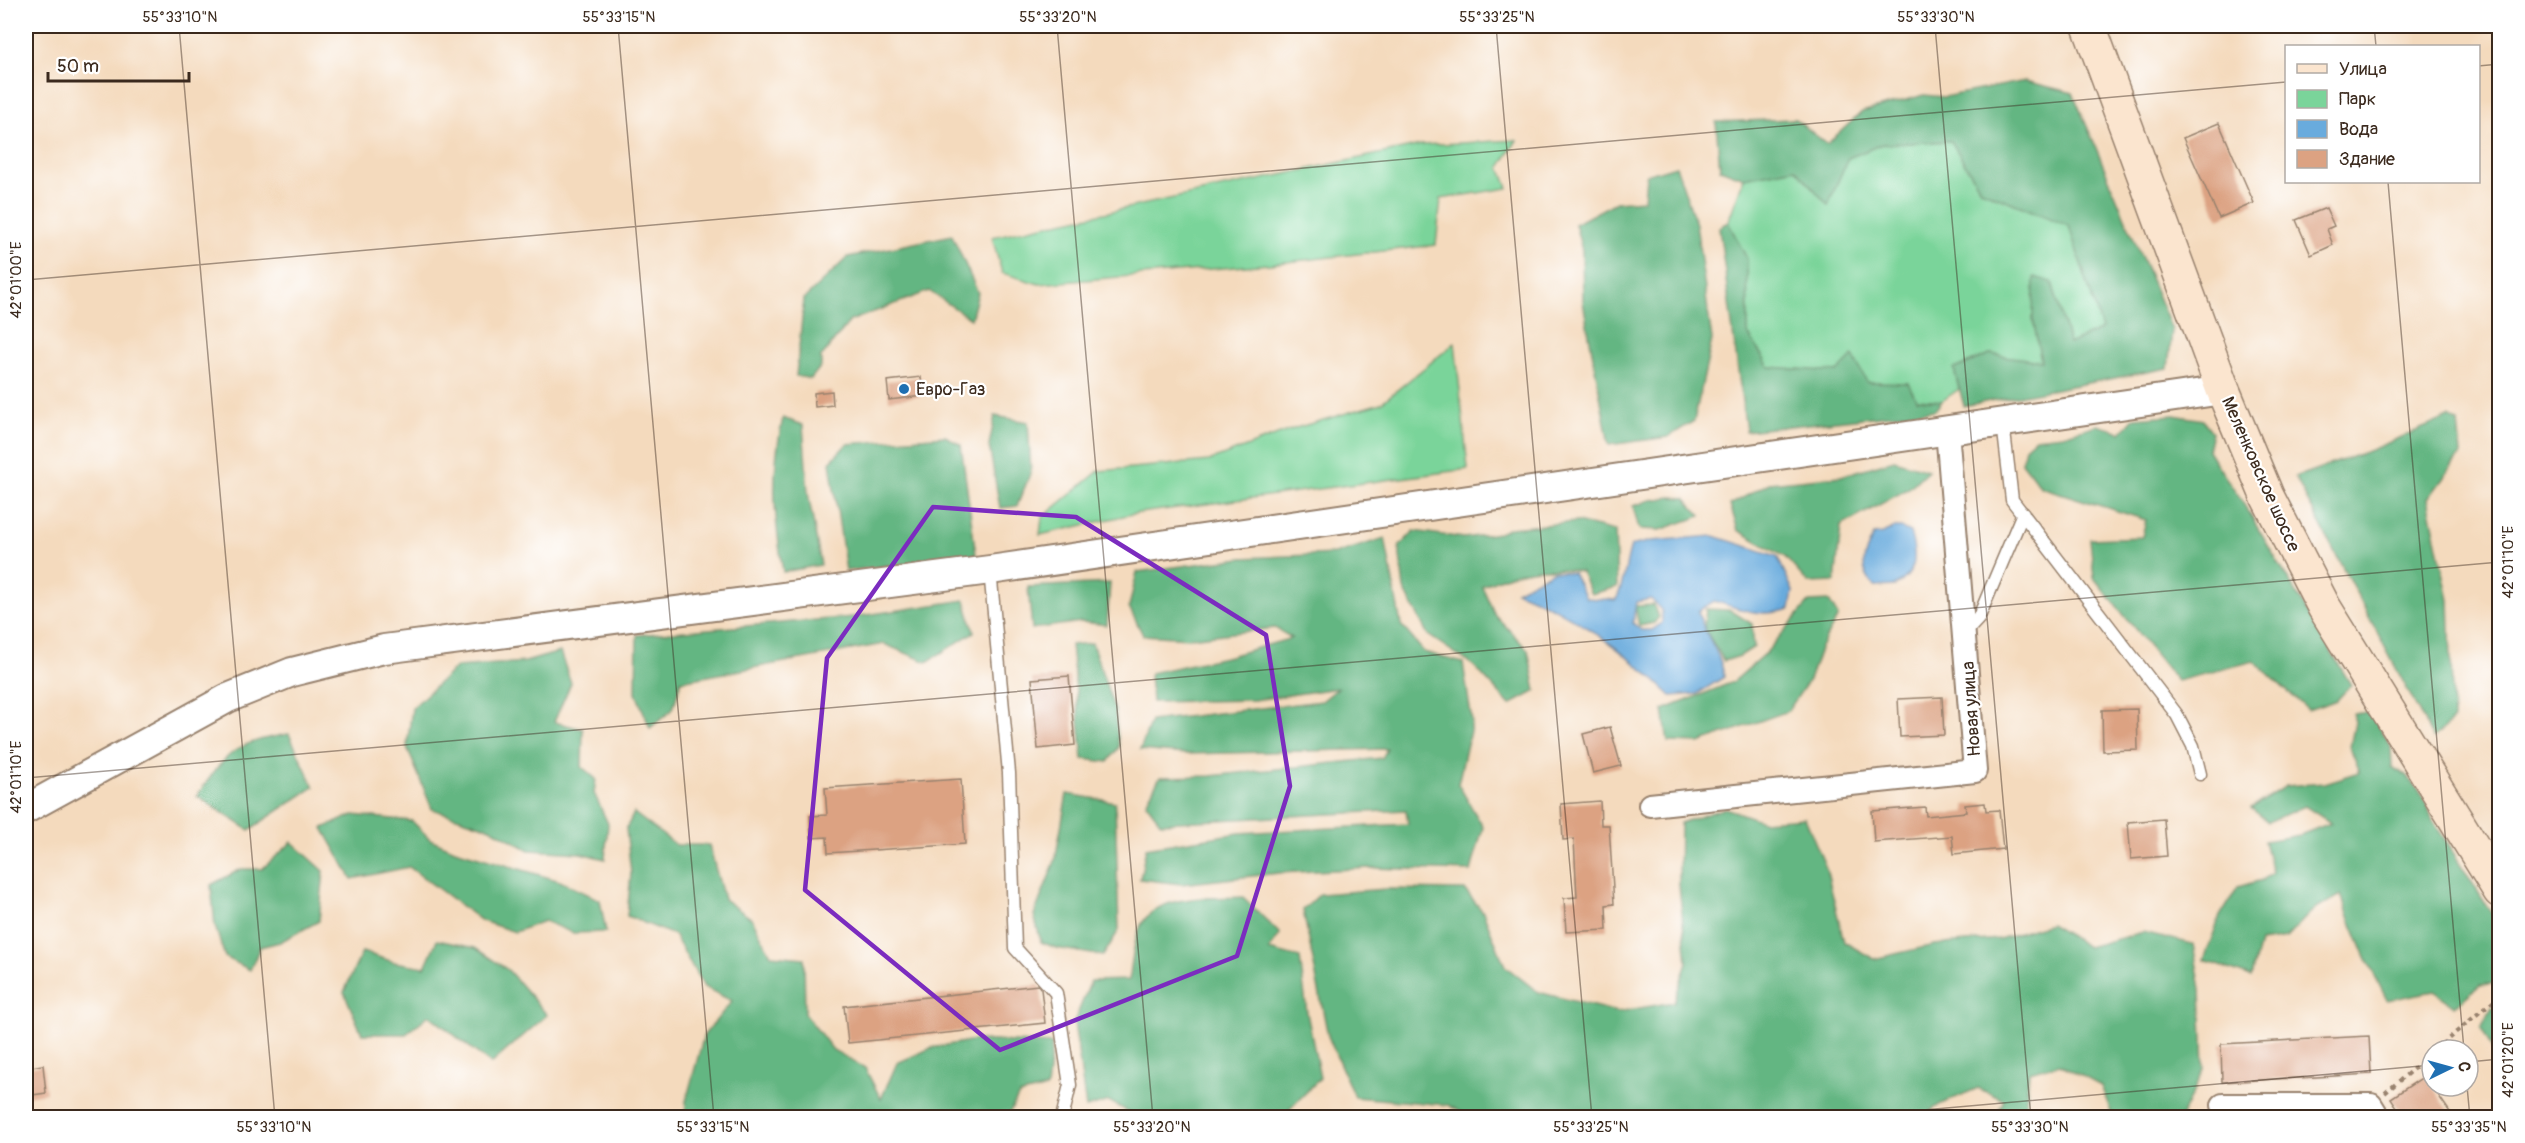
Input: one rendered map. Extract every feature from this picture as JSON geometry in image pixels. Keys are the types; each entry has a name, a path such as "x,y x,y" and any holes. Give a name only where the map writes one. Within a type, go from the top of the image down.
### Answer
{"main road":[{"name":"Меленковское шоссе","path":"2089,26 2223,390 2267,496 2324,607 2499,891"}],"street":[{"path":"26,809 228,698 304,669 384,649 990,570 2223,390"},
{"name":"Новая улица","path":"1650,805 1975,771 1947,430"},
{"path":"2223,1105 2375,1111"}],"lane":[{"path":"2002,423 2012,500 2177,714 2193,746 2200,774"},
{"path":"1965,633 1978,619 2023,513"},
{"path":"990,570 1009,773 1016,948 1056,993 1070,1085 1062,1118"}],"path":[{"path":"2449,1038 2499,995"},
{"path":"2375,1111 2420,1065"}],"highlighted area":[{"path":"933,507 1076,517 1266,635 1290,786 1237,956 1000,1050 805,890 827,658"}],"green space":[{"path":"2025,81 2073,93 2172,330 2168,368 1964,406 1954,369 1990,354 2041,361 2033,318 2034,277 2052,282 2069,344 2102,329 2069,226 1981,190 1951,141 1882,144 1848,158 1828,205 1795,168 1744,178 1720,169 1716,122 1795,119 1827,144 1862,112 1924,95 1944,97"},
{"path":"1517,140 1500,167 1508,188 1441,199 1436,245 1269,264 1039,284 1002,273 992,237 1421,145"},
{"path":"1951,141 1981,190 2069,226 2102,329 2069,344 2052,282 2033,318 2041,362 1990,354 1954,369 1959,389 1942,401 1916,399 1908,383 1867,382 1837,372 1769,367 1748,334 1747,259 1728,222 1744,178 1848,158 1882,144"},
{"path":"1676,166 1696,224 1712,340 1694,421 1668,437 1609,445 1583,302 1582,250 1575,224 1616,202 1644,200 1646,175"},
{"path":"1728,222 1747,259 1748,334 1769,367 1837,372 1853,356 1867,382 1908,383 1916,399 1942,401 1935,410 1746,431 1719,227"},
{"path":"952,235 978,293 971,319 929,291 850,321 821,357 821,366 811,379 796,376 804,299 848,257"},
{"path":"1455,343 1468,469 1132,514 1040,535 1042,518 1099,471 1209,461 1296,428 1381,403"},
{"path":"2174,415 2203,420 2212,432 2208,450 2246,507 2351,685 2337,700 2308,710 2254,661 2177,681 2094,578 2090,539 2142,537 2146,520 2041,487 2022,462 2025,447 2035,438 2063,435 2097,425 2121,432 2134,418"},
{"path":"995,416 1028,422 1031,472 1017,506 1000,508 989,445"},
{"path":"2449,417 2458,423 2461,454 2428,499 2449,600 2453,720 2433,738 2295,477 2366,452"},
{"path":"783,418 803,425 808,493 821,565 783,572 777,532 775,477"},
{"path":"945,436 961,445 976,555 846,571 830,462 847,444"},
{"path":"1894,460 1928,470 1908,489 1841,526 1835,582 1808,583 1785,557 1738,530 1730,505 1769,483 1841,476"},
{"path":"1672,497 1685,498 1701,516 1660,530 1639,529 1633,506"},
{"path":"1577,522 1615,531 1617,587 1591,594 1581,572 1554,569 1519,572 1482,586 1495,615 1528,650 1536,691 1510,705 1474,666 1428,635 1404,589 1399,547 1414,531 1464,538 1499,533 1510,528"},
{"path":"1385,538 1401,625 1424,652 1463,663 1472,722 1458,784 1483,827 1471,871 1371,868 1279,873 1181,884 1140,879 1146,848 1239,833 1408,824 1406,810 1161,823 1146,803 1160,777 1210,776 1382,758 1387,749 1186,754 1140,750 1151,721 1322,701 1338,688 1254,700 1152,702 1150,673 1230,656 1292,638 1275,628 1189,638 1143,635 1129,607 1137,572 1242,558 1335,554"},
{"path":"1110,583 1107,625 1081,622 1032,629 1028,587"},
{"path":"965,600 974,632 927,662 884,644 681,681 673,709 650,728 636,693 637,635 853,617"},
{"path":"1829,601 1838,616 1821,647 1809,680 1788,711 1699,743 1668,742 1663,710 1733,682 1765,654 1809,602"},
{"path":"1653,605 1659,617 1654,623 1639,626 1635,606"},
{"path":"1706,609 1730,610 1752,624 1754,647 1740,656 1724,661 1704,628"},
{"path":"1092,643 1115,711 1119,747 1108,762 1083,759 1071,645"},
{"path":"560,652 571,683 554,722 583,729 582,767 596,779 594,793 608,824 605,859 580,853 529,850 490,828 432,809 407,747 412,708 456,667 525,662"},
{"path":"2370,712 2391,747 2392,767 2407,777 2418,790 2433,821 2499,925 2500,979 2497,983 2480,985 2455,1006 2434,991 2387,1000 2362,949 2341,895 2311,912 2286,938 2260,942 2251,977 2204,960 2220,916 2238,887 2262,880 2272,872 2264,841 2300,835 2331,823 2305,806 2268,822 2251,808 2286,786 2325,783 2360,772 2350,747 2355,722 2353,714"},
{"path":"289,734 314,787 249,830 197,796 225,759 234,752 256,741"},
{"path":"1067,794 1115,802 1119,930 1103,956 1056,948 1041,942 1034,915 1055,861"},
{"path":"1725,808 1762,821 1805,818 1826,868 1844,942 1874,959 1934,945 1999,939 2050,924 2088,947 2143,932 2193,944 2201,989 2204,1069 2181,1117 2113,1117 2101,1086 2060,1064 2029,1072 2025,1112 2021,1117 1995,1117 2004,1100 1978,1088 1941,1104 1926,1114 1928,1117 1470,1117 1448,1105 1354,1097 1328,1036 1303,910 1320,894 1386,889 1465,890 1483,912 1505,966 1538,992 1617,1012 1674,1002 1687,962 1679,885 1680,823"},
{"path":"634,813 676,845 709,845 724,899 752,919 771,955 804,958 805,1014 833,1050 865,1068 881,1099 897,1063 931,1048 975,1040 1052,1044 1047,1088 1019,1095 1007,1117 685,1117 686,1101 704,1035 732,1001 704,987 674,935 627,916 631,873 626,829"},
{"path":"353,815 412,821 430,839 455,850 560,881 600,900 606,932 573,933 544,921 515,932 482,921 409,867 352,879 323,828"},
{"path":"292,842 324,871 319,921 280,942 260,947 250,970 225,957 215,926 211,885 241,869 262,869"},
{"path":"1243,897 1280,934 1269,950 1300,958 1307,1013 1320,1078 1282,1117 1138,1117 1109,1101 1086,1108 1074,1022 1091,981 1129,980 1139,930 1146,918 1157,909 1169,903 1184,900"},
{"path":"437,940 475,948 508,970 547,1015 491,1064 429,1015 406,1034 362,1034 344,992 362,952 394,962 425,967"},
{"path":"2491,1008 2499,1008 2499,1062 2481,1028"}],"water":[{"path":"1893,528 1901,528 1910,532 1914,563 1908,575 1895,586 1875,587 1864,568 1865,555 1874,535 1883,534"},
{"path":"1714,536 1777,556 1793,591 1790,609 1779,612 1752,612 1714,601 1698,611 1720,660 1724,677 1697,694 1671,696 1654,679 1599,635 1559,611 1516,591 1553,571 1573,573 1586,598 1616,600 1631,546 1651,541","holes":["1651,599 1662,611 1662,623 1652,630 1641,630 1633,623 1636,602"]}],"building":[{"path":"2219,123 2254,203 2219,218 2183,138"},
{"path":"2326,208 2334,226 2327,229 2333,245 2311,255 2296,220"},
{"path":"921,377 923,396 889,400 887,381"},
{"path":"832,391 833,405 815,407 814,393"},
{"path":"1069,676 1075,745 1038,749 1032,679"},
{"path":"1942,697 1944,735 1900,737 1898,699"},
{"path":"2137,709 2138,750 2103,751 2102,710"},
{"path":"1610,727 1621,766 1593,773 1583,734"},
{"path":"961,779 965,844 828,853 827,837 811,838 810,816 827,815 825,788"},
{"path":"1600,801 1601,825 1609,825 1614,904 1606,905 1607,930 1566,932 1564,898 1577,897 1574,839 1563,840 1561,804"},
{"path":"1985,803 1986,811 1999,810 2003,849 1954,854 1952,836 1874,842 1872,811 1925,807 1926,816 1966,812 1965,805"},
{"path":"2164,819 2167,856 2131,859 2128,822"},
{"path":"1038,985 1041,989 1045,1023 848,1043 844,1006"},
{"path":"2369,1036 2371,1074 2222,1082 2221,1044"},
{"path":"43,1065 46,1093 26,1096 26,1068"},
{"path":"2420,1079 2420,1098 2440,1098 2454,1118 2404,1118 2391,1098"}],"place":[{"name":"Евро-Газ","path":"904,389"}]}
